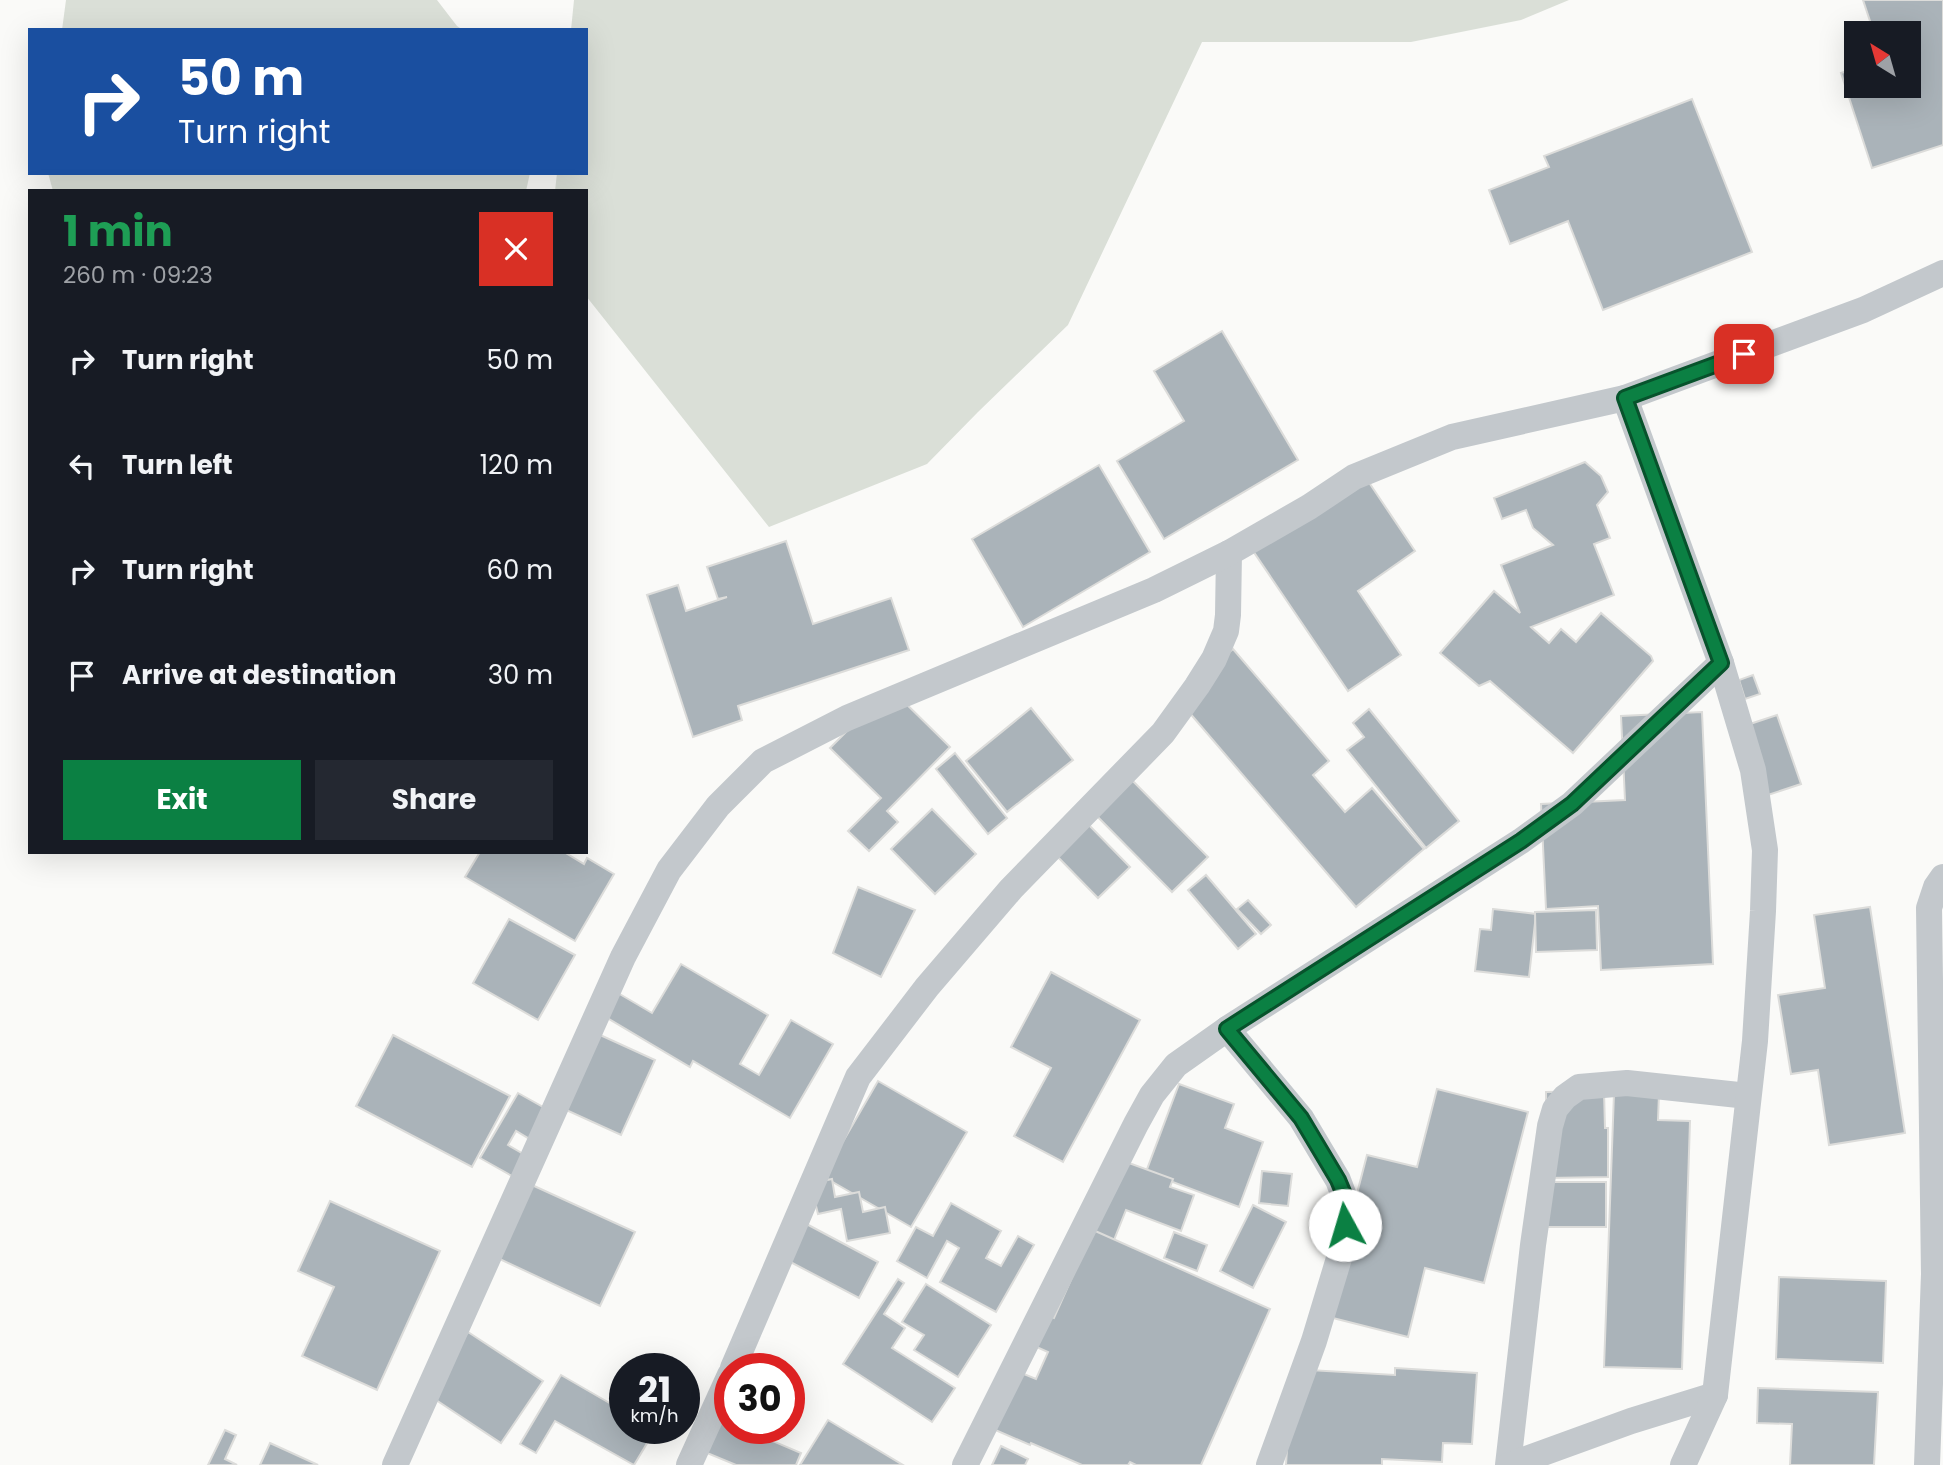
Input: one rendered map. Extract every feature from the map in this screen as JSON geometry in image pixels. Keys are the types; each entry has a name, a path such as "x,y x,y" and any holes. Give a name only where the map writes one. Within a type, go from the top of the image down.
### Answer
{"street":[{"path":"395,1465 623,957 669,870 718,806 763,761 846,718 1154,590 1229,553 1354,477 1452,437 1625,398 1863,310 1943,273"},
{"path":"1625,398 1721,663 1753,770 1765,850 1755,1041 1715,1395 1682,1465"},
{"path":"739,1353 858,1077 927,987 1011,889 1163,733 1197,686 1214,659 1226,631 1229,553"},
{"path":"965,1465 1152,1095 1176,1065 1227,1029 1521,841 1572,804 1721,663"},
{"path":"1927,1465 1934,1274 1929,908 1936,887 1943,877"},
{"path":"1227,1029 1301,1118 1338,1180 1348,1204 1343,1245 1314,1341 1269,1465"},
{"path":"1715,1395 1631,1421 1509,1465 1533,1245 1550,1126 1555,1109 1579,1087 1627,1083 1748,1096"},
{"path":"689,1465 714,1410"}],"shaded area":[{"path":"66,0 437,0 460,28 62,28"},
{"path":"574,0 1569,0 1521,20 1411,42 1202,42 1068,325 927,464 769,527 588,299 588,189 555,189 557,175 588,175 588,28 571,28"},
{"path":"49,175 530,175 526,189 52,189"}],"building":[{"path":"1863,0 1943,0 1943,145 1872,168 1849,98 1922,98 1922,21 1870,21"},
{"path":"1692,99 1752,252 1603,310 1568,221 1510,244 1489,190 1549,167 1544,156"},
{"path":"1222,331 1298,460 1164,539 1117,461 1184,421 1154,371"},
{"path":"1585,462 1601,476 1608,492 1597,505 1610,538 1594,544 1614,595 1531,627 1549,643 1561,629 1576,642 1601,613 1651,656 1653,661 1573,753 1490,681 1479,686 1440,653 1494,591 1520,613 1501,565 1553,545 1533,528 1526,510 1502,519 1494,498"},
{"path":"1099,465 1150,552 1023,627 972,539"},
{"path":"1366,478 1415,551 1358,591 1401,655 1348,691 1247,542"},
{"path":"786,541 813,624 891,598 909,650 738,706 742,720 693,737 647,595 678,585 686,611 727,597 718,599 707,567"},
{"path":"1233,649 1329,761 1313,775 1345,812 1372,788 1424,849 1356,907 1176,697"},
{"path":"1753,675 1760,694 1745,699 1739,680"},
{"path":"890,688 950,747 887,811 898,822 869,851 848,831 881,798 830,748"},
{"path":"1031,708 1073,760 1007,812 966,761"},
{"path":"1369,709 1459,821 1426,848 1347,750 1364,737 1353,723"},
{"path":"1702,712 1713,964 1601,970 1598,906 1546,909 1541,804 1625,800 1621,716"},
{"path":"1777,715 1801,784 1768,795 1744,726"},
{"path":"955,753 1007,818 988,834 936,769"},
{"path":"1118,766 1208,857 1172,892 1082,801"},
{"path":"932,809 976,854 935,894 891,849"},
{"path":"1083,819 1130,867 1098,898 1051,850"},
{"path":"479,854 567,854 584,864 587,858 614,874 575,941 465,877"},
{"path":"1206,875 1256,934 1238,949 1188,890"},
{"path":"858,887 915,910 881,977 833,953"},
{"path":"1248,900 1271,925 1261,934 1237,909"},
{"path":"1870,907 1905,1133 1829,1145 1818,1070 1791,1074 1778,995 1825,988 1814,915"},
{"path":"1493,909 1536,914 1529,977 1475,971 1480,929 1491,930"},
{"path":"1596,910 1597,950 1536,952 1535,912"},
{"path":"509,919 575,955 538,1020 473,983"},
{"path":"681,964 768,1015 740,1064 759,1075 791,1020 833,1044 790,1118 693,1061 690,1067 592,1009 606,986 652,1013"},
{"path":"1051,972 1140,1020 1063,1162 1014,1136 1051,1068 1011,1047"},
{"path":"587,1029 655,1060 621,1135 553,1104"},
{"path":"393,1035 510,1096 472,1167 356,1106"},
{"path":"878,1081 967,1132 911,1227 817,1173 841,1145"},
{"path":"1179,1084 1234,1104 1225,1128 1263,1142 1239,1207 1146,1172"},
{"path":"1437,1089 1528,1112 1484,1283 1425,1268 1408,1337 1325,1316 1367,1155 1417,1167"},
{"path":"1604,1091 1605,1128 1608,1128 1608,1177 1547,1178 1546,1092"},
{"path":"518,1093 550,1111 533,1141 516,1131 508,1145 532,1159 519,1180 480,1158"},
{"path":"1614,1093 1659,1094 1658,1120 1690,1121 1682,1369 1604,1367"},
{"path":"1118,1159 1173,1179 1170,1187 1194,1195 1181,1231 1126,1210 1114,1240 1091,1232"},
{"path":"1262,1171 1292,1174 1288,1206 1259,1203"},
{"path":"832,1179 835,1197 859,1192 863,1212 885,1207 890,1233 847,1241 841,1209 818,1214 808,1184"},
{"path":"521,1180 635,1232 600,1306 487,1253"},
{"path":"1537,1182 1606,1182 1606,1227 1536,1227"},
{"path":"330,1201 440,1251 377,1390 302,1356 334,1287 298,1271"},
{"path":"951,1203 1001,1231 986,1258 1001,1266 1018,1236 1034,1245 996,1312 940,1282 959,1248 947,1241 927,1278 897,1261 916,1227 933,1236"},
{"path":"1253,1205 1286,1222 1253,1288 1220,1271"},
{"path":"799,1220 878,1262 859,1298 779,1256"},
{"path":"1093,1230 1270,1309 1201,1465 1136,1465 1130,1462 1128,1465 1082,1465 993,1429 1019,1372 1036,1379 1048,1352 1023,1341 1036,1310 1054,1318"},
{"path":"1174,1232 1207,1245 1197,1271 1164,1258"},
{"path":"1779,1277 1886,1281 1883,1363 1776,1359"},
{"path":"898,1279 904,1283 884,1314 905,1328 892,1348 955,1388 932,1422 843,1364"},
{"path":"926,1284 991,1325 958,1377 914,1350 924,1335 902,1322"},
{"path":"468,1332 543,1381 501,1443 427,1394"},
{"path":"1395,1368 1477,1373 1472,1444 1443,1443 1442,1462 1382,1459 1382,1465 1286,1465 1292,1369 1395,1375"},
{"path":"561,1375 609,1403 609,1444 647,1444 634,1465 555,1421 536,1453 520,1444"},
{"path":"1758,1388 1878,1392 1874,1465 1790,1465 1792,1424 1757,1423"},
{"path":"709,1414 714,1416 714,1444 780,1444 801,1453 796,1465 736,1465 695,1448 700,1444 700,1436"},
{"path":"828,1420 903,1465 800,1465"},
{"path":"225,1430 236,1435 225,1459 237,1465 208,1465"},
{"path":"270,1443 318,1465 260,1465"},
{"path":"1001,1446 1028,1459 1025,1465 992,1465"}],"route":[{"path":"1345,1225 1348,1204 1338,1180 1301,1118 1227,1029 1521,841 1572,804 1721,663 1625,398 1744,354"}]}
